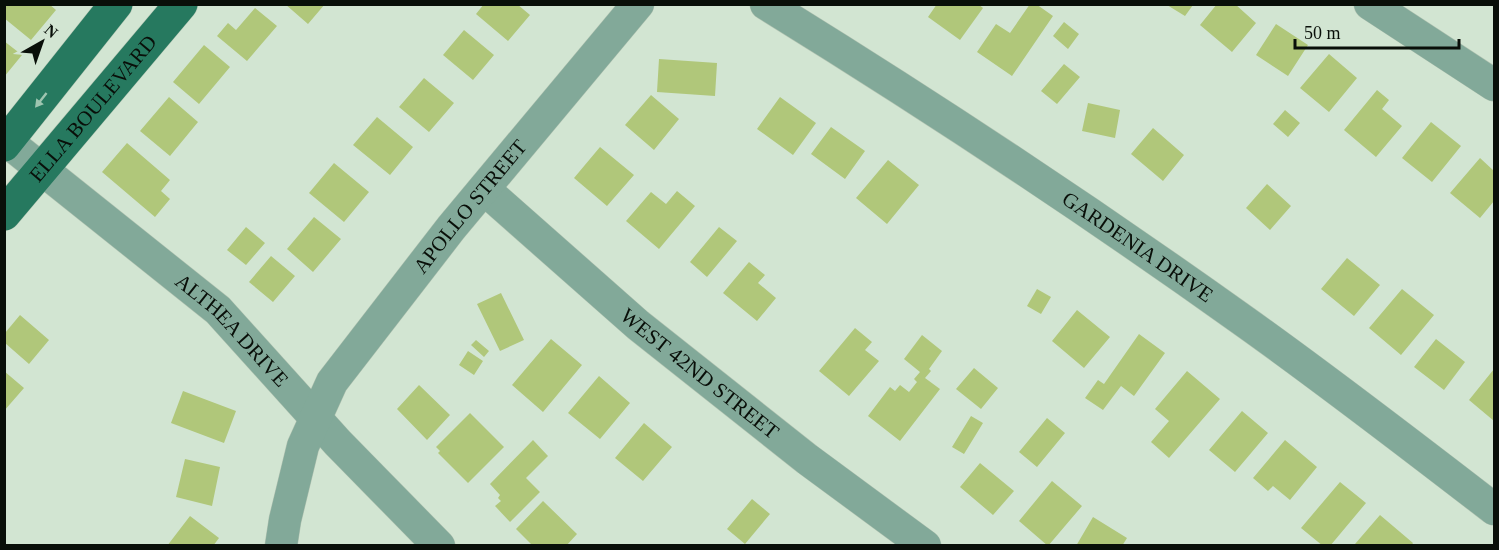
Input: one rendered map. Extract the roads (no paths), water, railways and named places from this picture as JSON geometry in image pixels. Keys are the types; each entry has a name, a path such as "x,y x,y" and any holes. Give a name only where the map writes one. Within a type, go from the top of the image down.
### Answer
{"main road":[{"path":"6,142 116,4"},
{"name":"ELLA BOULEVARD","path":"4,214 182,4"}],"street":[{"name":"APOLLO STREET","path":"281,546 303,446 332,382 381,316 638,4"},
{"name":"GARDENIA DRIVE","path":"765,4 849,56 1086,211 1243,321 1494,509"},
{"path":"1370,4 1494,86"},
{"name":"ALTHEA DRIVE","path":"6,142 218,310 316,419 439,546"},
{"name":"WEST 42ND STREET","path":"484,189 638,325 807,459 925,546"}]}
